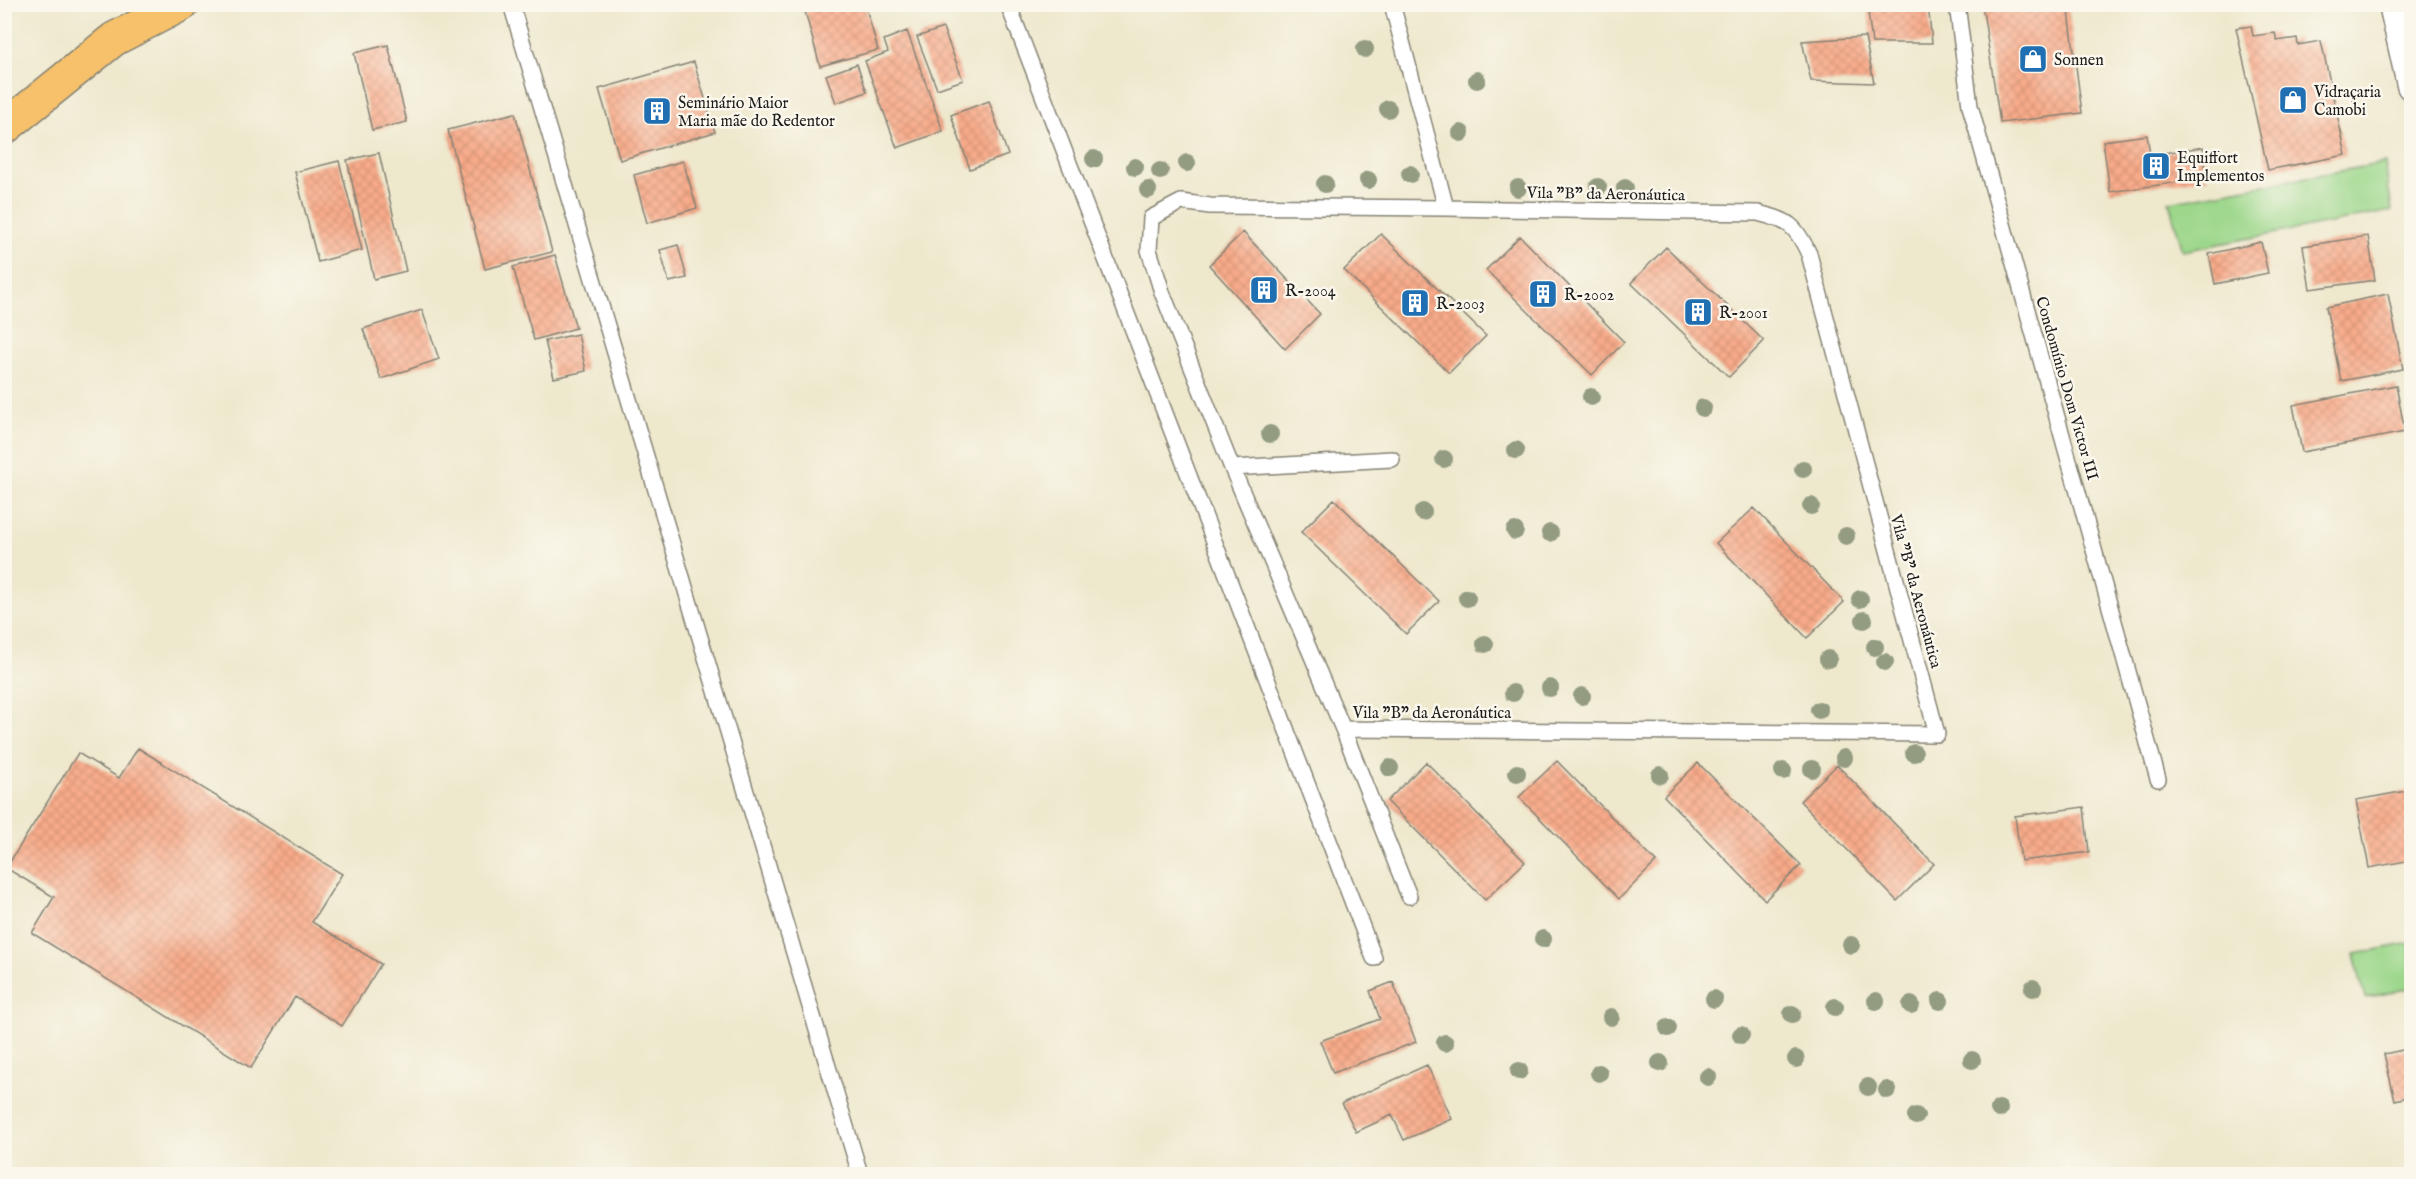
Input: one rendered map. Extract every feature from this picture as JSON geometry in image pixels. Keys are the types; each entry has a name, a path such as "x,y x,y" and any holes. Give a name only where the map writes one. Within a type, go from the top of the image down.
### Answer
{"highway":[{"path":"4,128 114,39 182,4"}],"street":[{"path":"2394,4 2412,85"}],"lane":[{"path":"511,4 860,1174"},
{"path":"1008,4 1374,958"},
{"path":"1392,4 1446,207"},
{"name":"Condomínio Dom Victor III","path":"1958,4 1970,106 2158,779"},
{"name":"Vila \"B\" da Aeronáutica","path":"1343,729 1937,734 1809,254 1799,233 1783,219 1758,213 1446,207 1210,206 1181,202 1151,218 1149,250 1162,291 1232,468 1343,729 1409,896"},
{"path":"1232,468 1392,459"}],"green space":[{"path":"2385,163 2392,211 2183,251 2169,202"},
{"path":"2411,943 2411,988 2365,998 2354,954"}],"building":[{"path":"803,4 865,4 878,50 820,66"},
{"path":"1867,4 1928,4 1932,43 1872,43"},
{"name":"Sonnen","path":"1982,4 2068,4 2082,113 2000,123"},
{"name":"Vidraçaria Camobi","path":"2251,26 2253,36 2275,33 2277,41 2297,38 2298,45 2321,41 2346,155 2268,170 2236,28"},
{"path":"943,28 963,80 937,89 917,37"},
{"path":"907,31 943,131 897,148 865,61 888,52 884,40"},
{"path":"1865,37 1874,83 1811,81 1802,41"},
{"path":"388,45 407,122 372,130 354,53"},
{"name":"Seminário Maior Maria mãe do Redentor","path":"694,62 715,132 620,160 599,89"},
{"path":"857,64 867,92 836,103 826,75"},
{"path":"989,101 1008,155 970,169 951,115"},
{"path":"515,113 552,252 485,269 448,130"},
{"name":"Equiffort Implementos","path":"2147,135 2150,155 2203,147 2207,178 2110,192 2103,141"},
{"path":"379,153 406,271 374,279 347,160"},
{"path":"339,161 362,250 318,262 295,172"},
{"path":"683,161 697,208 647,223 634,175"},
{"name":"R-2004","path":"1243,232 1320,314 1285,349 1209,265"},
{"name":"R-2003","path":"1381,234 1486,336 1449,373 1344,270"},
{"name":"R-2002","path":"1520,236 1624,342 1592,375 1486,270"},
{"path":"2368,236 2375,280 2310,289 2303,246"},
{"path":"2261,242 2268,273 2215,284 2209,254"},
{"path":"678,245 687,278 669,282 660,250"},
{"name":"R-2001","path":"1666,247 1764,341 1729,377 1631,283"},
{"path":"555,255 576,328 534,340 513,267"},
{"path":"2388,294 2403,369 2341,381 2326,307"},
{"path":"422,310 439,359 381,379 363,329"},
{"path":"578,334 586,371 554,378 545,341"},
{"path":"2396,385 2405,432 2302,452 2293,405"},
{"path":"1334,499 1439,601 1406,634 1301,532"},
{"path":"1754,508 1844,602 1807,638 1716,543"},
{"path":"138,748 342,874 312,922 381,964 342,1026 295,997 251,1068 32,933 54,897 6,868 78,753 119,778"},
{"path":"1557,761 1656,862 1619,899 1519,797"},
{"path":"1426,762 1525,862 1485,900 1387,801"},
{"path":"1698,763 1801,865 1765,900 1664,796"},
{"path":"1837,765 1934,864 1897,901 1800,801"},
{"path":"2412,790 2412,860 2369,868 2356,800"},
{"path":"2084,807 2089,852 2021,861 2015,816"},
{"path":"1393,982 1416,1042 1333,1073 1320,1041 1380,1019 1370,991"},
{"path":"2412,1048 2412,1096 2395,1100 2384,1054"},
{"path":"1427,1065 1452,1119 1404,1140 1392,1115 1356,1132 1342,1103"}],"place":[{"name":"Sonnen","path":"2033,59"},
{"name":"Vidraçaria Camobi","path":"2293,100"},
{"name":"Seminário Maior Maria mãe do Redentor","path":"657,111"},
{"name":"Equiffort Implementos","path":"2156,166"},
{"name":"R-2004","path":"1264,290"},
{"name":"R-2002","path":"1543,294"},
{"name":"R-2003","path":"1415,303"},
{"name":"R-2001","path":"1698,312"}]}
